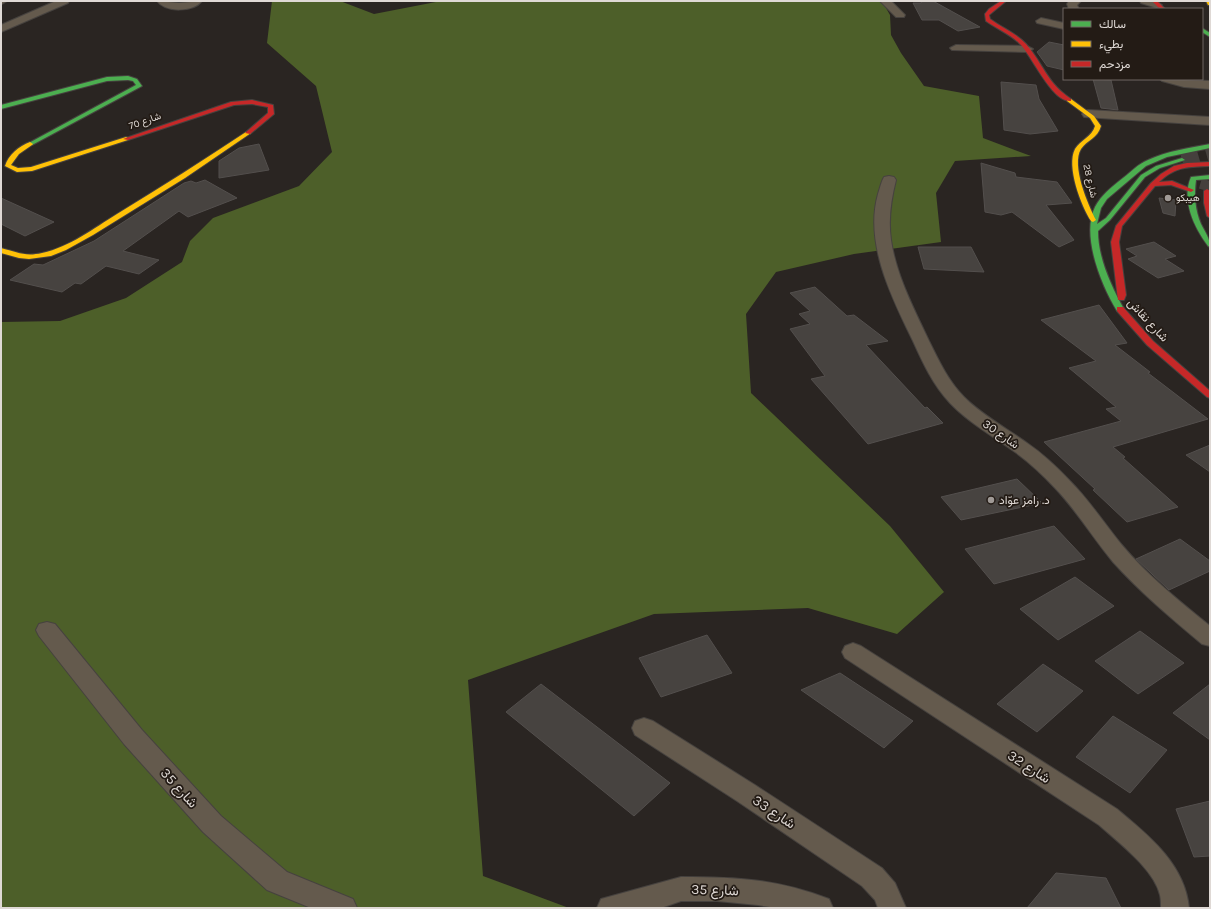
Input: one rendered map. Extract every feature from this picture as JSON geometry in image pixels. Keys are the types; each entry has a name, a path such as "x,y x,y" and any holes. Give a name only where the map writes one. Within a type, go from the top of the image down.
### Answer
{"main road":[{"path":"1004,1 991,10 987,15 988,20 1019,39 1027,49 1046,83 1086,113"},
{"name":"شارع 70","path":"1,107 107,79 128,78 135,80 138,83 138,86 134,90 39,138 14,154 9,160 8,166 13,169 23,170 47,165 233,103 251,101 259,102 271,106 272,109 271,114 259,125 215,156 80,239 50,254 31,258 17,257 1,250"},
{"name":"شارع 28","path":"1086,113 1096,122 1098,126 1096,132 1079,147 1075,153 1074,160 1082,179 1078,186 1083,202 1093,220"},
{"path":"1093,220 1096,209 1102,199 1139,168 1151,161 1210,146"},
{"path":"1190,150 1205,158 1208,163"},
{"path":"1093,231 1108,219 1143,176 1158,167 1182,160"},
{"path":"1208,163 1199,169 1194,178 1191,190 1194,217 1210,244"},
{"path":"1116,302 1121,299 1122,295 1115,242 1119,226 1153,184 1163,175 1174,168 1208,163"},
{"path":"1194,178 1210,177"},
{"path":"1105,185 1122,182"},
{"path":"1153,184 1172,183 1191,190"},
{"path":"1207,191 1207,203 1210,216"},
{"name":"شارع نقاش","path":"1093,220 1093,231 1103,272 1120,310 1145,338 1210,395"}],"street":[{"path":"1,29 64,1"},
{"path":"162,1 168,5 178,6 190,5 197,1"},
{"path":"885,1 900,15"},
{"path":"1145,1 1158,5"},
{"path":"1041,21 1063,26"},
{"path":"956,48 1027,49"},
{"path":"1170,80 1184,83 1210,85"},
{"path":"1086,113 1210,121"},
{"name":"شارع 30","path":"889,180 884,193 882,206 883,233 887,260 897,287 936,374 950,393 989,427 1021,448 1045,467 1084,507 1095,524 1121,557 1152,588 1210,638"},
{"name":"شارع 35","path":"48,630 133,737 212,824 277,881 343,908"},
{"name":"شارع 32","path":"854,652 1035,771 1108,816 1145,849 1162,871 1174,894 1175,908"},
{"name":"شارع 33","path":"644,728 746,793 872,877 885,892 892,908"},
{"name":"شارع 35","path":"611,908 646,900 680,889 717,889 758,892 785,897 819,908"}],"green space":[{"path":"272,1 340,1 374,14 441,1 882,1 890,15 891,35 901,53 924,86 979,96 983,138 1031,156 955,161 936,193 941,242 854,254 776,272 746,314 751,393 890,526 944,592 897,634 808,608 654,614 468,680 483,876 569,908 1,908 1,322 60,321 126,298 182,262 190,241 213,218 299,186 332,152 316,86 267,43"}],"building":[{"path":"922,1 933,1 980,27 958,31 939,20 922,20 913,3 921,3"},
{"path":"1049,42 1063,45 1063,70 1047,66 1037,52"},
{"path":"1093,80 1111,80 1118,110 1101,108"},
{"path":"1001,82 1036,85 1039,99 1058,131 1030,134 1004,130"},
{"path":"259,144 269,170 219,178 219,161 239,148"},
{"path":"981,163 1015,173 1016,177 1057,182 1072,203 1046,205 1074,240 1059,247 1012,212 1001,215 985,212"},
{"path":"205,180 237,198 188,217 179,211 123,251 159,260 139,274 106,266 81,284 75,283 62,292 10,280 34,264 43,265 94,241 184,183 191,181 196,183"},
{"path":"1,198 54,222 25,236 1,224"},
{"path":"1159,198 1176,200 1175,216 1163,213"},
{"path":"1154,242 1176,256 1165,259 1184,271 1158,278 1128,259 1137,256 1126,249"},
{"path":"918,247 971,247 984,272 924,269"},
{"path":"815,287 847,316 854,315 888,341 866,345 925,408 927,407 943,423 868,444 811,379 825,376 790,329 810,324 799,314 810,311 790,293"},
{"path":"1099,305 1127,343 1115,345 1150,372 1148,373 1208,419 1113,447 1125,457 1123,458 1178,507 1127,522 1093,490 1095,489 1044,442 1121,421 1106,409 1116,407 1069,368 1096,361 1041,320"},
{"path":"1210,445 1210,472 1186,455"},
{"name":"د. رامز عوّاد","path":"1017,479 1042,503 961,520 941,497"},
{"path":"1054,526 1085,559 994,584 965,549"},
{"path":"1180,539 1210,561 1210,571 1169,590 1136,559"},
{"path":"1075,577 1114,606 1058,640 1020,609"},
{"path":"1140,631 1184,663 1138,694 1095,661"},
{"path":"707,635 732,673 661,697 639,658"},
{"path":"1043,664 1083,691 1037,732 997,704"},
{"path":"840,673 913,721 884,748 801,690"},
{"path":"541,684 670,783 634,816 506,712"},
{"path":"1210,684 1210,740 1173,713"},
{"path":"1113,716 1167,750 1130,793 1076,757"},
{"path":"1210,801 1210,856 1194,857 1176,809"},
{"path":"1056,873 1106,878 1121,908 1027,908"}],"tunnel":[{"path":"1182,160 1210,152"},
{"path":"1207,191 1210,181"}],"traffic: fast":[{"path":"1203,31 1210,35"},
{"path":"1,107 107,79 128,78 135,80 139,86 30,144"},
{"path":"1120,309 1104,276 1096,249 1094,223 1098,208 1104,198 1147,163 1172,154 1210,146"},
{"path":"1093,231 1108,219 1143,176 1158,167 1182,160"},
{"path":"1210,177 1193,178 1191,196 1194,213 1200,230 1210,245"}],"traffic: slow":[{"path":"1069,100 1092,117 1098,126 1095,133 1078,149 1075,164 1082,195 1093,220"},
{"path":"1,250 13,255 35,257 56,252 73,244 248,133"},
{"path":"30,144 13,156 8,166 17,170 32,169 126,139"}],"traffic: jam":[{"path":"1004,1 991,10 987,15 988,20 1020,41 1030,53 1047,81 1060,94 1069,100"},
{"path":"1154,1 1162,8"},
{"path":"126,139 233,103 252,102 271,106 271,114 248,133"},
{"path":"1121,298 1122,295 1115,242 1119,226 1153,184 1163,175 1174,168 1187,165 1210,164"},
{"path":"1153,184 1172,183 1191,190"},
{"path":"1207,191 1207,203 1210,216"},
{"path":"1120,309 1150,343 1210,395"}],"place":[{"name":"هيبكو","path":"1168,198"},
{"name":"د. رامز عوّاد","path":"991,500"}]}
